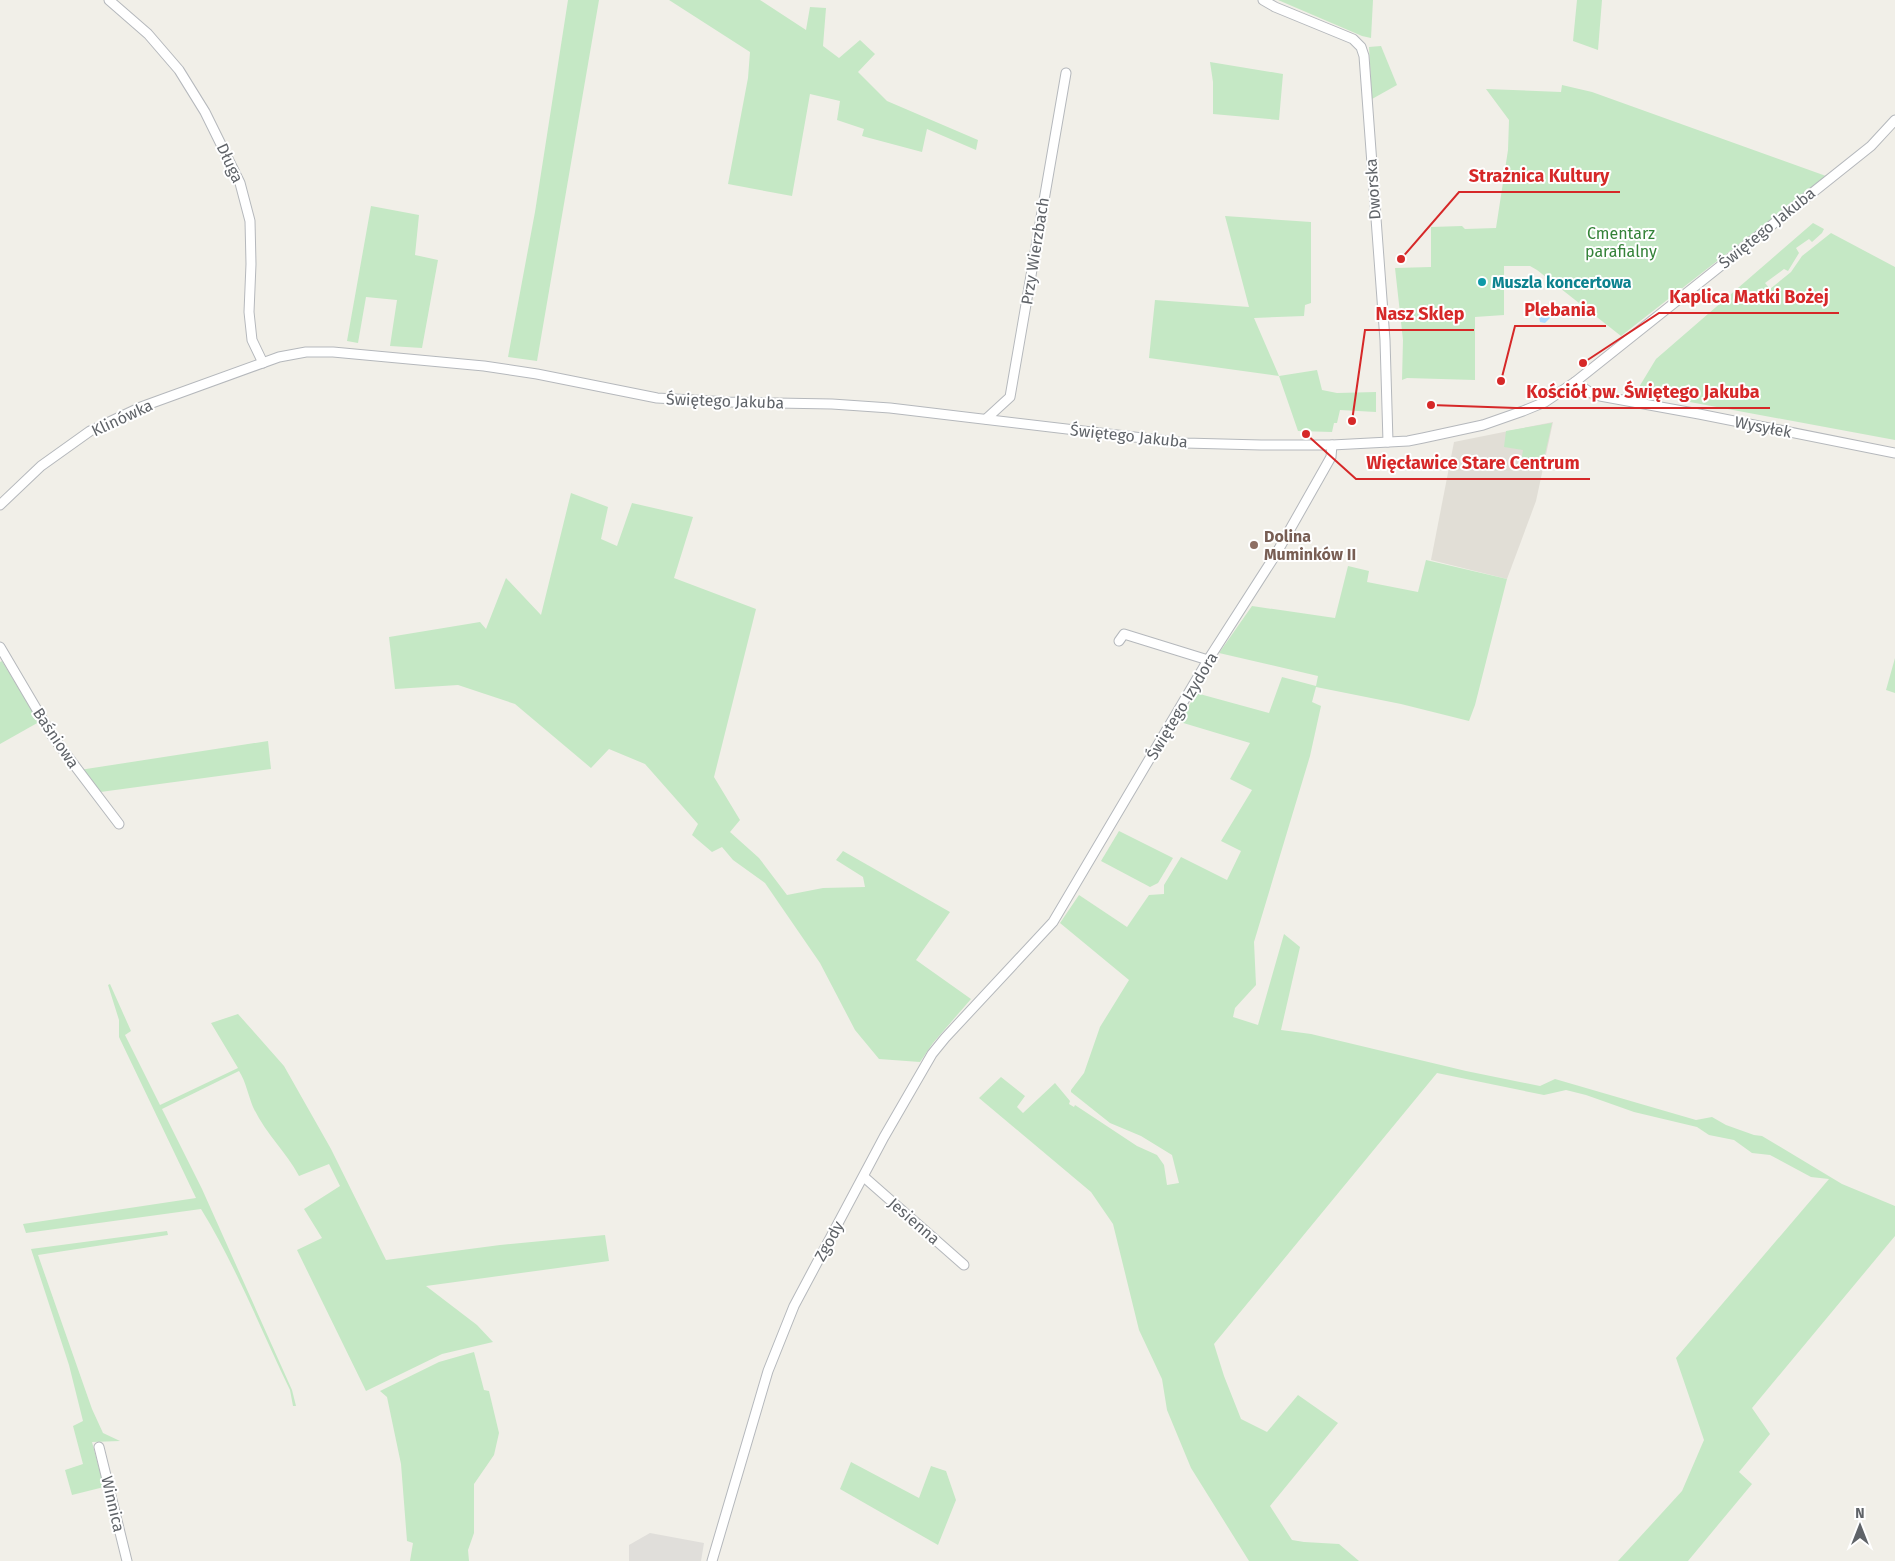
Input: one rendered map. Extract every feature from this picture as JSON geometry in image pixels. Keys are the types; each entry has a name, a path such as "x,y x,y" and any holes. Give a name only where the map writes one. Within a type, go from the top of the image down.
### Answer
{"street":[{"name":"Długa","path":"109,0 148,34 180,70 205,112 240,183 250,221 249,312 252,340 263,363"},
{"name":"Dworska","path":"1263,0 1275,7 1353,39 1362,47 1385,340 1388,442"},
{"name":"Przy Wierzbach","path":"986,419 1010,397 1066,73"},
{"name":"Świętego Jakuba","path":"263,363 279,357 306,352 333,352 484,366 537,374 657,398 729,402 832,404 890,408 1184,443 1332,445 1408,441 1483,425 1544,402 1575,382 1871,146 1895,120"},
{"name":"Klinówka","path":"0,505 41,466 90,431 141,407 263,363"},
{"name":"Wysyłek","path":"1575,382 1591,393 1600,396 1895,453"},
{"name":"Świętego Izydora","path":"1019,960 1053,922 1208,660 1276,554 1331,457 1332,445"},
{"path":"1119,641 1124,634 1208,660"},
{"name":"Baśniowa","path":"0,647 53,737 119,824"},
{"name":"Zgody","path":"712,1561 768,1371 794,1306 932,1054 944,1038 1019,960"},
{"name":"Jesienna","path":"864,1177 964,1265"},
{"name":"Winnica","path":"99,1447 127,1561"}],"shaded area":[{"path":"1553,422 1536,501 1507,579 1431,560 1454,442"},
{"path":"650,1533 704,1543 701,1561 629,1561 629,1545"}],"green space":[{"path":"568,0 599,0 537,361 508,357 535,212"},
{"path":"669,0 760,0 806,30 810,7 826,8 823,46 839,58 860,40 875,54 858,72 887,101 978,140 976,150 927,129 922,152 862,136 864,129 837,120 840,101 810,94 792,196 728,184 748,78 750,52"},
{"path":"1278,0 1373,0 1371,38 1362,36"},
{"path":"1577,0 1602,0 1598,50 1573,41"},
{"path":"1381,46 1397,85 1372,99 1369,47"},
{"path":"1210,62 1283,74 1279,120 1213,114 1213,82"},
{"name":"Cmentarz parafialny","path":"1562,85 1592,92 1826,176 1621,336 1537,270 1530,266 1504,266 1504,315 1475,317 1475,380 1407,378 1402,380 1403,340 1395,268 1431,267 1431,227 1496,228 1508,150 1509,120 1486,89 1561,92"},
{"path":"371,206 419,215 415,255 438,260 422,348 390,346 397,300 366,297 358,343 347,341"},
{"path":"1225,216 1311,222 1311,303 1305,305 1304,316 1254,318 1279,376 1149,358 1155,300 1249,307"},
{"path":"1813,223 1824,229 1822,233 1812,242 1809,239 1796,248 1799,253 1788,271 1784,269 1765,283 1770,289 1791,272 1802,256 1831,233 1895,267 1895,440 1636,392 1656,359"},
{"path":"1317,370 1322,390 1337,393 1376,392 1376,412 1340,410 1337,423 1334,423 1332,432 1298,431 1279,376"},
{"path":"1552,423 1542,467 1521,462 1523,450 1504,447 1506,431"},
{"path":"571,493 608,507 601,539 617,546 632,503 693,517 674,578 756,609 714,777 740,820 730,832 759,858 787,895 823,888 865,887 863,877 836,860 843,851 950,912 916,960 971,999 933,1043 920,1062 879,1059 855,1030 820,963 765,883 733,860 722,847 712,852 692,835 698,824 645,764 609,749 591,768 515,704 458,685 395,689 389,637 480,622 486,629 506,578 541,615"},
{"path":"1426,560 1507,579 1475,705 1469,721 1401,704 1316,687 1312,702 1321,706 1310,756 1254,942 1256,985 1235,1008 1233,1017 1258,1025 1284,934 1300,947 1281,1030 1311,1034 1466,1071 1540,1086 1555,1079 1696,1120 1712,1117 1726,1125 1762,1136 1842,1184 1895,1206 1895,1236 1752,1408 1770,1434 1739,1472 1752,1484 1688,1561 1618,1561 1682,1491 1704,1440 1676,1358 1829,1179 1811,1177 1770,1155 1752,1153 1734,1140 1709,1135 1697,1127 1634,1112 1586,1095 1566,1090 1544,1095 1437,1073 1214,1344 1241,1419 1267,1432 1298,1395 1338,1423 1270,1506 1292,1540 1339,1544 1359,1561 1249,1561 1191,1468 1167,1410 1162,1379 1139,1330 1113,1224 1091,1192 979,1098 1001,1077 1025,1096 1017,1107 1023,1113 1055,1083 1070,1101 1069,1104 1074,1107 1075,1105 1137,1146 1157,1155 1164,1165 1167,1185 1179,1183 1172,1155 1141,1136 1110,1123 1071,1092 1084,1073 1100,1027 1129,980 1060,923 1079,895 1127,927 1149,895 1164,894 1164,885 1181,857 1227,880 1241,851 1221,841 1252,790 1230,779 1250,743 1180,722 1196,693 1269,713 1282,677 1316,686 1318,676 1219,653 1252,606 1335,618 1348,566 1369,571 1367,582 1418,592"},
{"path":"1895,658 1895,693 1886,690"},
{"path":"2,661 39,722 0,744 0,662"},
{"path":"268,741 271,769 93,793 73,771"},
{"path":"1119,831 1173,858 1158,883 1150,887 1101,861"},
{"path":"110,984 131,1031 125,1035 160,1105 238,1068 211,1023 238,1014 284,1066 331,1149 386,1260 500,1245 605,1235 609,1261 426,1286 477,1325 493,1342 442,1354 366,1391 297,1250 322,1238 304,1209 340,1186 329,1164 299,1176 258,1116 239,1071 162,1109 202,1189 292,1390 296,1406 293,1406 290,1390 248,1298 226,1253 201,1209 26,1233 23,1224 196,1198 119,1037 119,1020 108,985"},
{"path":"167,1231 168,1235 38,1255 92,1409 103,1433 120,1441 92,1442 104,1487 72,1495 65,1470 83,1464 73,1426 83,1421 69,1365 31,1249"},
{"path":"474,1352 484,1390 489,1391 499,1433 494,1455 474,1484 474,1533 468,1550 469,1561 410,1561 413,1543 407,1541 401,1464 387,1397 380,1391 439,1362"},
{"path":"851,1462 919,1498 931,1466 946,1471 956,1500 938,1545 840,1489"}],"water":[{"path":"1544,311 1552,311 1550,318 1545,323 1540,322 1539,317"}],"place":[{"name":"Strażnica Kultury","path":"1401,259"},
{"name":"Muszla koncertowa","path":"1482,282"},
{"name":"Kaplica Matki Bożej","path":"1583,363"},
{"name":"Plebania","path":"1501,381"},
{"name":"Kościół pw. Świętego Jakuba","path":"1431,405"},
{"name":"Nasz Sklep","path":"1352,421"},
{"name":"Więcławice Stare Centrum","path":"1306,434"},
{"name":"Dolina Muminków II","path":"1254,545"}]}
